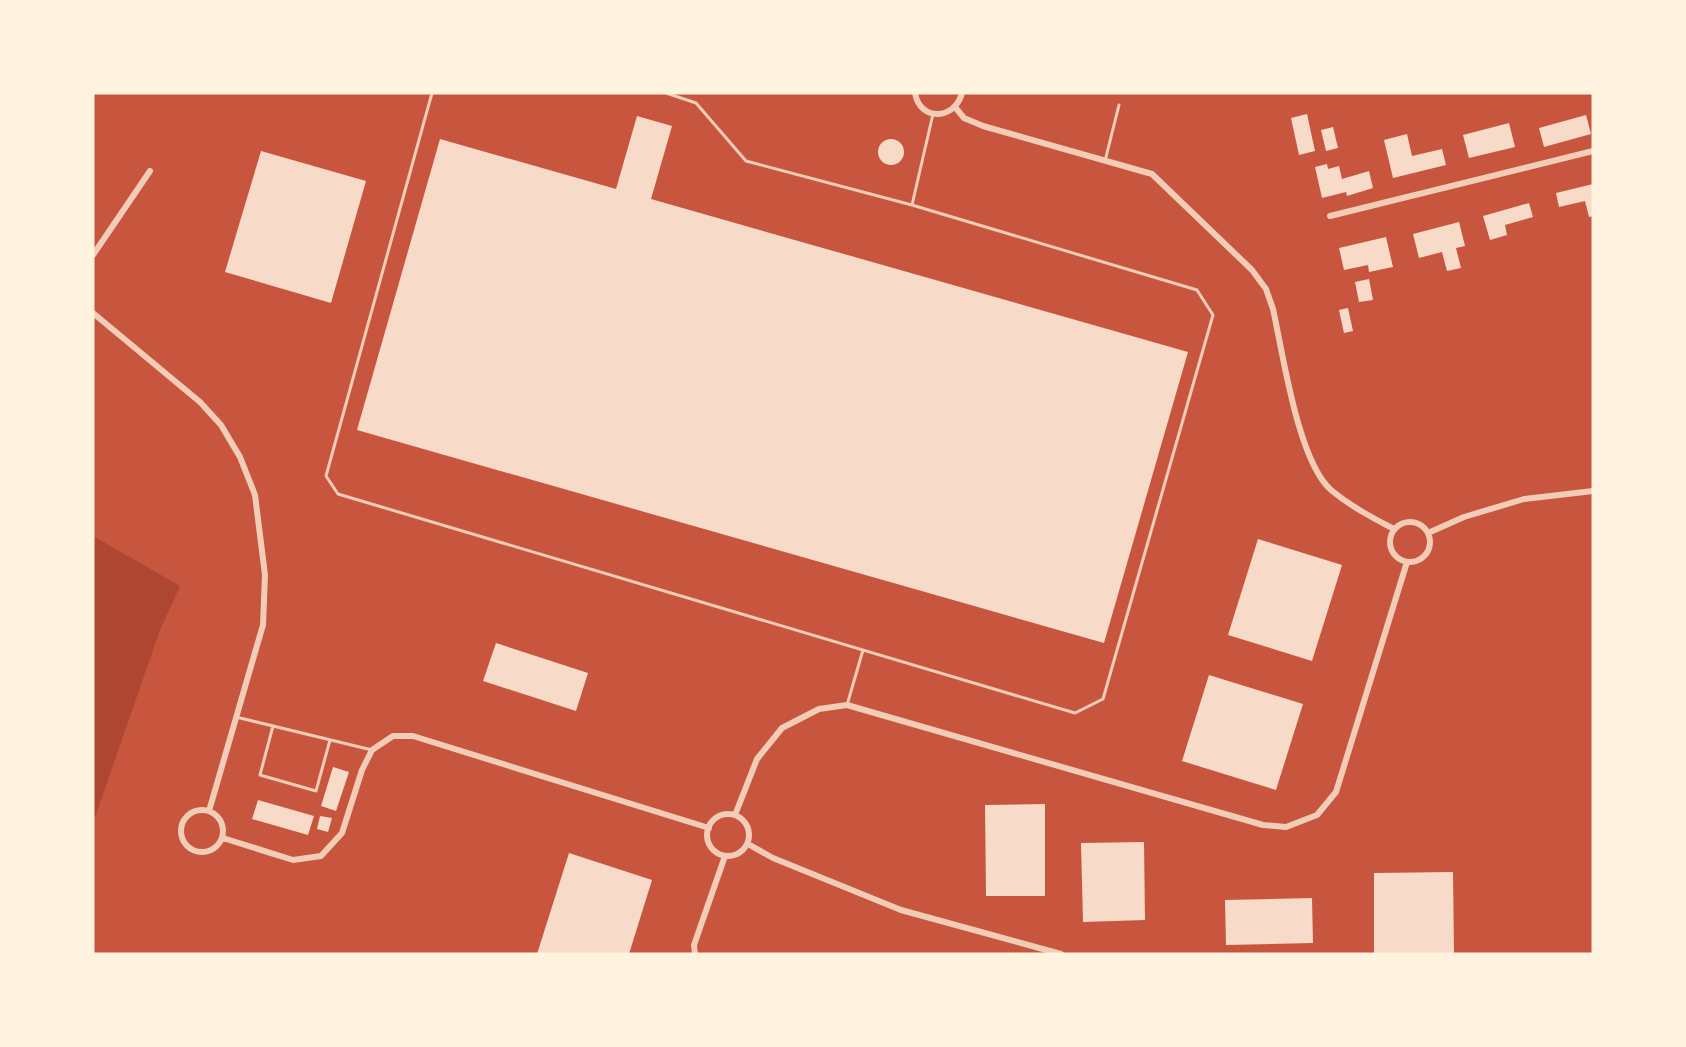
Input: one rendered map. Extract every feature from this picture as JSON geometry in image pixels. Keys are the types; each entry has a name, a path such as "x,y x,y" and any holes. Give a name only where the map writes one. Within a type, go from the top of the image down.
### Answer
{"street":[{"path":"915,93 920,106 933,114 949,112 956,107 962,93"},
{"path":"956,107 964,118 982,126 1152,174 1251,270 1266,289 1273,309 1301,432 1312,462 1330,489 1364,513 1394,529"},
{"path":"1330,216 1593,151"},
{"path":"93,255 150,171"},
{"path":"93,313 200,402 221,425 240,457 255,495 265,575 263,625 209,811"},
{"path":"1428,533 1464,517 1524,499 1593,491"},
{"path":"1405,522 1419,523 1430,539 1428,551 1420,560 1407,562 1396,558 1390,547 1390,535 1394,529 1405,522"},
{"path":"735,815 757,759 782,729 819,709 848,705 1263,825 1286,827 1317,814 1336,792 1407,562"},
{"path":"222,838 293,860 321,856 342,833 362,770 372,750 393,736 413,736 709,828"},
{"path":"195,811 209,811 220,819 224,832 222,838 219,844 207,852 193,850 183,840 181,834 184,820 195,811"},
{"path":"722,815 735,815 749,830 747,844 738,854 724,856 710,846 709,828 716,818 722,815"},
{"path":"747,844 773,858 901,910 1061,954"},
{"path":"695,954 694,945 724,856"}],"lane":[{"path":"432,93 326,476 338,494 1074,713 1103,699 1213,315 1197,290 912,205 746,161 696,103 666,93"},
{"path":"1105,160 1119,105"},
{"path":"912,205 933,114"},
{"path":"848,705 863,650"},
{"path":"236,717 372,750"},
{"path":"273,726 260,775 316,791 330,740"}],"shaded area":[{"path":"93,536 180,586 160,630 93,823"}],"building":[{"path":"1307,114 1315,151 1299,155 1291,118"},
{"path":"1586,115 1591,134 1544,147 1539,128"},
{"path":"637,116 672,126 651,199 1188,352 1104,643 357,430 440,139 616,189"},
{"path":"1509,123 1515,147 1469,158 1463,135"},
{"path":"1333,127 1338,148 1326,151 1321,130"},
{"path":"1407,134 1412,156 1442,149 1446,165 1393,178 1384,140"},
{"path":"891,139 900,143 904,152 900,161 891,165 882,161 878,152 882,143"},
{"path":"261,151 366,181 331,303 225,272"},
{"path":"1327,164 1328,169 1339,166 1342,179 1369,171 1373,188 1347,196 1346,192 1322,198 1315,167"},
{"path":"1593,184 1593,216 1589,217 1585,201 1559,207 1556,193"},
{"path":"1529,203 1533,217 1505,225 1507,235 1490,240 1483,216"},
{"path":"1459,222 1465,246 1456,248 1461,268 1447,271 1442,252 1419,258 1413,234"},
{"path":"1386,237 1393,267 1369,272 1368,265 1344,270 1339,248"},
{"path":"1369,279 1373,300 1359,302 1355,282"},
{"path":"1348,308 1353,331 1344,333 1339,310"},
{"path":"1258,539 1342,565 1312,661 1228,635"},
{"path":"496,643 588,673 576,711 483,681"},
{"path":"1209,675 1303,704 1276,790 1182,761"},
{"path":"333,767 349,772 336,811 321,806"},
{"path":"258,800 314,816 308,835 252,819"},
{"path":"1045,804 1045,896 986,896 985,805"},
{"path":"320,816 332,818 328,832 317,829"},
{"path":"1144,842 1145,920 1083,922 1081,843"},
{"path":"569,853 652,880 629,954 537,954"},
{"path":"1453,872 1454,954 1374,954 1374,873"},
{"path":"1312,898 1313,943 1226,945 1225,900"}]}
